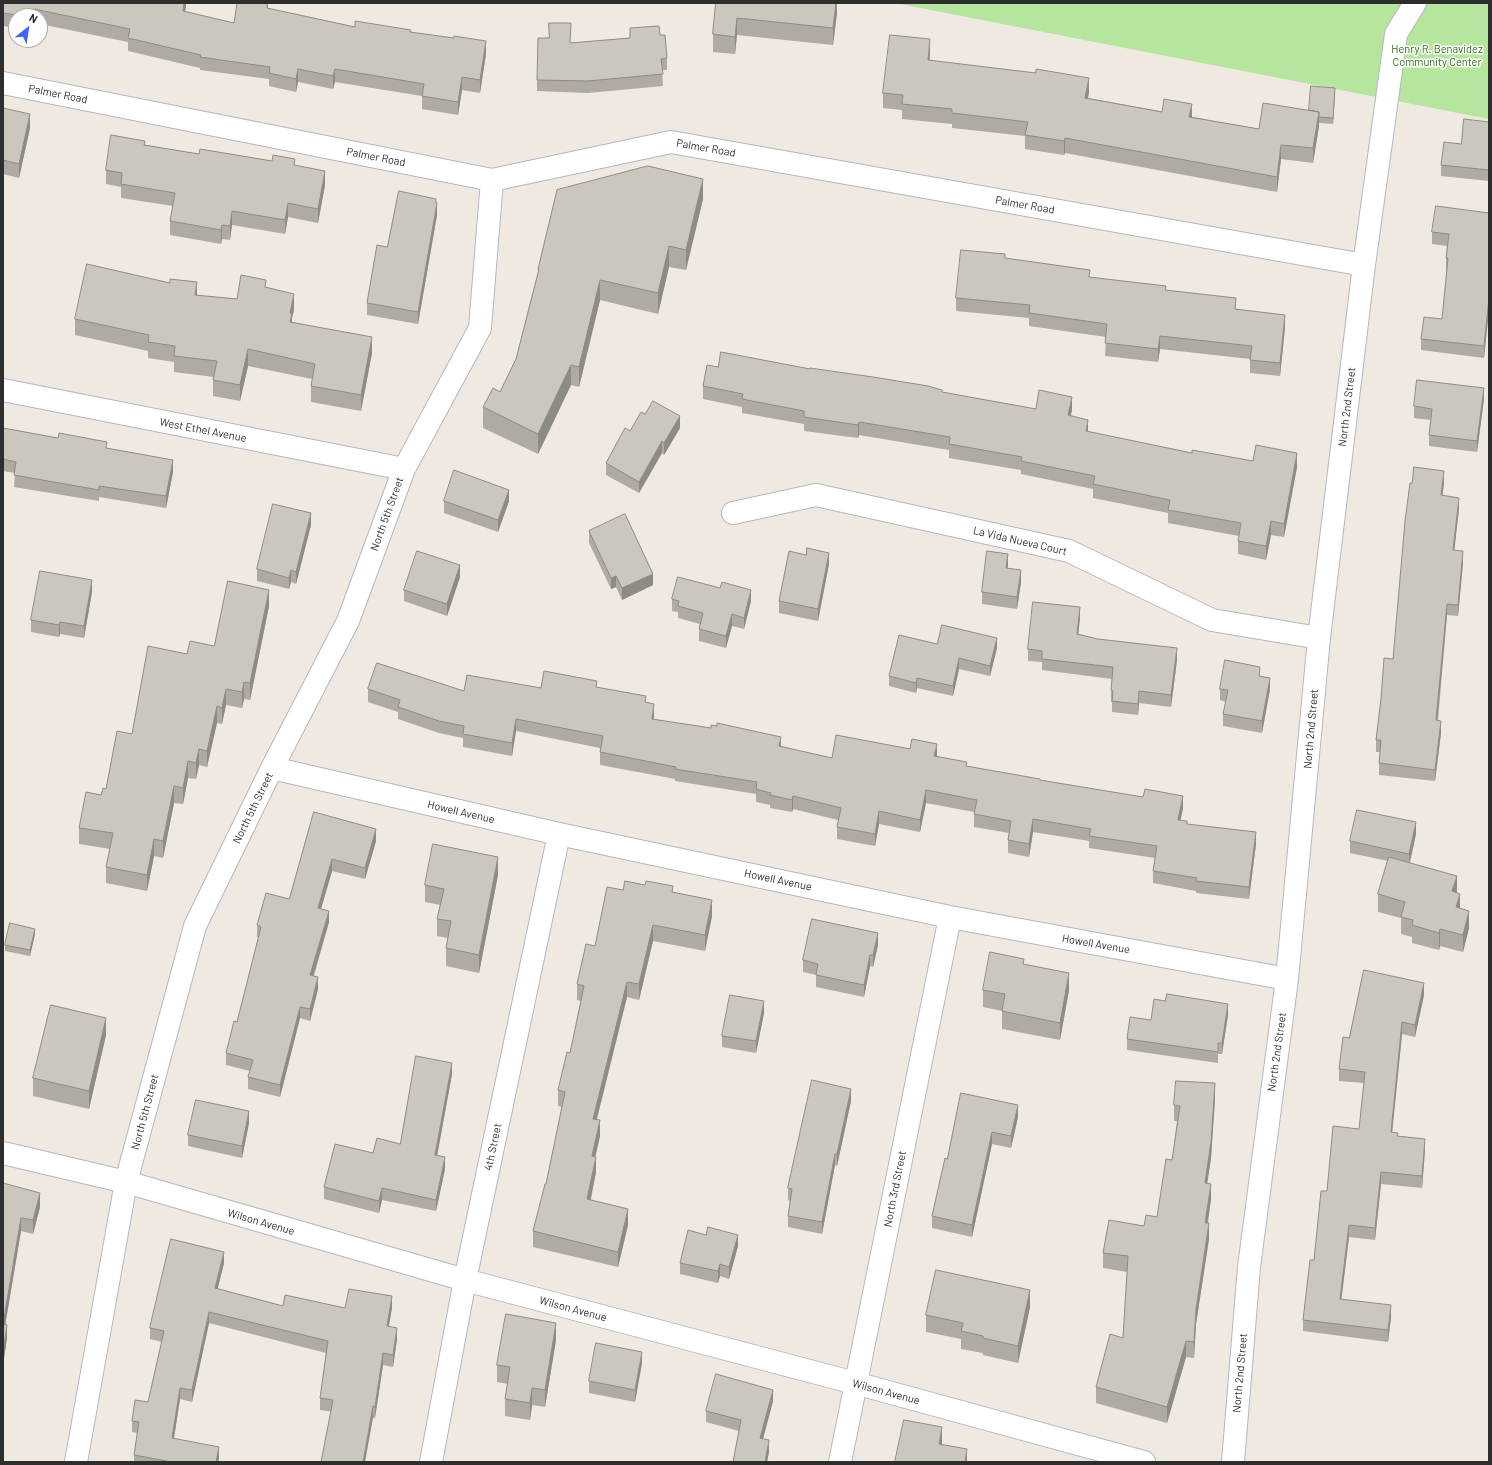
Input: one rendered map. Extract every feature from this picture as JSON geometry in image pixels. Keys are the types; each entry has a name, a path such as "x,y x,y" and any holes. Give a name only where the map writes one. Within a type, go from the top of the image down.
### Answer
{"street":[{"name":"North 2nd Street","path":"1233,1462 1249,1267 1287,979 1319,638 1364,265 1396,34 1415,3"},
{"name":"Palmer Road","path":"3,83 492,180 671,142 1364,265"},
{"name":"North 5th Street","path":"76,1462 126,1182 195,926 272,768 348,621 404,469 480,328 492,180"},
{"name":"West Ethel Avenue","path":"3,390 404,469"},
{"name":"La Vida Nueva Court","path":"733,513 816,495 1069,551 1212,620 1319,638"},
{"name":"Howell Avenue","path":"272,768 559,834 950,917 1287,979"},
{"name":"4th Street","path":"431,1462 465,1280 559,834"},
{"name":"North 3rd Street","path":"840,1462 950,917"},
{"name":"Wilson Avenue","path":"3,1153 126,1182 465,1280 1144,1462"}],"green space":[{"name":"Henry R. Benavidez Community Center","path":"895,3 1489,3 1489,119"}],"building":[{"path":"3,3 184,3 183,11 234,23 237,3 267,3 267,8 355,27 355,21 411,30 410,32 454,38 454,36 486,41 480,80 462,77 458,102 422,96 424,84 335,69 333,76 298,69 296,79 269,73 270,67 200,57 201,55 128,38 130,29 48,12 48,8 8,8 8,14 3,13"},
{"path":"716,3 836,3 833,28 737,18 735,37 713,34"},
{"path":"549,23 571,23 570,43 630,38 630,28 659,26 660,35 665,35 667,58 661,59 663,74 588,81 537,80 538,38 549,38"},
{"path":"890,35 930,39 928,60 1036,73 1036,69 1089,78 1085,98 1162,112 1164,99 1192,104 1189,117 1259,129 1263,103 1319,112 1313,148 1281,145 1277,177 1065,138 1064,141 1025,135 1028,122 952,113 952,109 902,104 903,95 883,93"},
{"path":"1311,86 1335,88 1333,118 1319,117 1319,112 1309,110"},
{"path":"3,108 30,114 19,164 3,160"},
{"path":"1464,119 1489,122 1489,170 1441,165 1444,142 1461,144"},
{"path":"111,135 145,141 144,145 199,154 200,149 272,161 273,155 295,159 294,165 325,171 318,209 288,203 285,220 232,211 230,226 222,225 221,230 170,221 175,193 121,184 122,173 106,170"},
{"path":"648,166 703,179 686,250 669,246 658,293 600,280 579,367 571,365 538,434 483,407 493,388 500,392 516,359 557,190"},
{"path":"399,191 436,199 437,203 418,312 367,303 377,245 387,247"},
{"path":"1436,206 1489,213 1489,298 1484,346 1421,339 1424,317 1442,319 1449,234 1432,232"},
{"path":"961,250 1005,254 1005,258 1090,270 1089,277 1166,286 1165,290 1236,298 1235,309 1285,315 1280,363 1250,360 1252,346 1160,336 1158,349 1105,343 1107,324 1029,313 1030,305 956,298"},
{"path":"87,264 170,283 170,279 197,282 195,295 237,299 241,275 266,280 265,287 294,294 290,313 292,314 290,322 372,337 361,395 311,386 315,364 248,349 240,385 213,380 217,361 174,356 175,346 148,342 149,335 75,319"},
{"path":"721,352 810,369 928,386 942,390 942,392 1036,409 1039,390 1072,397 1068,415 1088,420 1086,431 1192,453 1192,450 1253,461 1256,445 1297,453 1284,524 1271,521 1266,546 1238,541 1241,523 1168,510 1170,500 1093,484 1095,476 1021,461 1022,457 949,444 950,437 859,422 858,425 804,417 804,411 742,399 743,394 703,386 707,365 718,367"},
{"path":"1417,380 1484,388 1477,441 1429,435 1432,409 1414,406"},
{"path":"653,401 680,416 664,443 662,441 639,482 606,463 625,428 630,431 641,412 645,414"},
{"path":"3,428 58,438 59,433 107,442 106,448 173,460 166,496 99,486 99,490 14,475 16,462 3,459"},
{"path":"1414,467 1444,471 1441,495 1459,498 1453,550 1463,551 1458,605 1447,604 1436,720 1441,721 1435,770 1379,763 1381,740 1376,740 1384,658 1393,659 1405,521 1410,483 1412,483"},
{"path":"454,470 509,490 498,520 444,501"},
{"path":"273,504 311,513 296,572 291,570 289,578 257,569"},
{"path":"625,514 653,574 622,588 616,576 611,578 589,531"},
{"path":"807,548 829,553 818,609 779,601 789,551 806,555"},
{"path":"417,551 460,565 447,604 404,590"},
{"path":"987,551 1008,554 1006,568 1021,570 1017,597 982,592"},
{"path":"40,571 92,580 84,626 60,622 59,625 31,620"},
{"path":"678,577 720,588 722,582 751,590 744,618 732,614 726,636 699,629 703,613 678,606 679,601 672,599"},
{"path":"228,581 269,590 250,683 244,682 242,692 226,689 222,708 217,706 207,751 199,749 196,763 188,761 183,788 174,786 163,841 154,839 147,875 106,867 113,833 79,828 86,792 101,795 103,788 106,789 117,731 132,734 148,646 187,654 190,641 214,646"},
{"path":"1033,602 1080,607 1077,634 1098,639 1177,648 1171,695 1139,691 1138,704 1112,701 1113,691 1111,690 1113,667 1042,659 1042,651 1028,649"},
{"path":"942,625 997,638 990,666 959,658 953,686 917,678 916,683 889,676 899,635 937,644"},
{"path":"1225,660 1260,667 1259,676 1270,678 1262,721 1223,714 1228,690 1220,689"},
{"path":"377,663 464,691 467,675 541,688 544,671 597,681 596,687 646,696 645,702 654,704 652,719 711,728 711,725 717,726 717,723 781,737 779,746 832,758 836,735 910,749 912,739 937,744 934,756 967,762 966,766 1143,797 1145,789 1183,796 1178,820 1187,821 1187,824 1256,832 1249,887 1196,881 1197,878 1153,871 1157,846 1089,836 1091,829 1033,819 1029,844 1008,840 1011,821 974,814 977,800 926,790 920,820 879,811 875,834 837,827 841,808 793,796 792,800 770,795 771,793 756,789 757,782 675,769 676,767 600,752 603,736 516,719 512,743 463,734 464,726 439,721 398,707 400,700 368,689"},
{"path":"1357,810 1416,822 1409,854 1350,841"},
{"path":"314,812 376,829 365,868 332,859 318,908 329,911 310,975 318,977 310,1009 300,1007 280,1085 248,1077 253,1060 226,1053 234,1021 237,1022 261,927 257,925 266,893 289,899"},
{"path":"433,844 498,857 479,955 446,948 451,921 437,919 444,889 425,885"},
{"path":"1389,857 1457,876 1452,891 1460,894 1456,907 1469,911 1463,935 1440,929 1439,933 1412,925 1413,920 1401,917 1405,902 1378,894"},
{"path":"625,881 645,885 646,881 673,886 672,892 712,900 705,935 653,925 639,984 627,982 593,1119 600,1120 592,1156 596,1157 587,1199 628,1209 618,1252 533,1231 546,1184 565,1092 558,1090 567,1052 570,1053 584,986 577,984 586,944 595,946 607,887 623,890"},
{"path":"812,919 878,933 873,955 870,955 864,985 816,975 818,964 803,960"},
{"path":"10,923 35,929 30,950 5,945"},
{"path":"990,952 1024,959 1023,964 1069,973 1060,1023 1002,1011 1005,994 983,990"},
{"path":"1364,970 1424,983 1415,1025 1402,1022 1391,1132 1398,1133 1397,1136 1425,1139 1422,1176 1381,1172 1375,1228 1349,1225 1340,1299 1391,1305 1388,1330 1303,1320 1310,1260 1314,1260 1321,1191 1327,1191 1333,1126 1359,1129 1365,1072 1339,1069 1343,1037 1349,1038"},
{"path":"1167,994 1228,1004 1222,1043 1218,1043 1218,1052 1127,1039 1130,1017 1151,1020 1154,999 1165,1001"},
{"path":"730,995 764,1001 756,1041 722,1036"},
{"path":"51,1005 106,1018 89,1091 33,1078"},
{"path":"416,1056 452,1063 435,1155 445,1157 436,1200 382,1188 379,1201 324,1187 335,1144 373,1153 377,1138 400,1144"},
{"path":"812,1080 851,1089 837,1154 835,1154 822,1222 788,1216 792,1189 788,1188"},
{"path":"1176,1081 1215,1083 1211,1142 1205,1183 1211,1184 1205,1223 1209,1223 1196,1309 1194,1342 1186,1341 1167,1407 1096,1387 1110,1334 1123,1338 1128,1256 1103,1253 1109,1220 1144,1226 1146,1215 1157,1217 1166,1159 1172,1160 1180,1106 1174,1105"},
{"path":"961,1093 1018,1105 1011,1136 992,1132 972,1225 932,1216 945,1158 947,1159"},
{"path":"196,1100 249,1111 242,1146 188,1135"},
{"path":"3,1183 40,1193 33,1220 21,1218 3,1324"},
{"path":"708,1227 738,1235 729,1267 720,1264 718,1271 680,1263 688,1230 706,1235"},
{"path":"171,1239 224,1252 215,1288 283,1306 285,1295 345,1308 349,1289 392,1296 387,1326 397,1328 393,1355 383,1353 375,1407 373,1406 363,1462 321,1462 333,1400 320,1398 328,1341 209,1312 192,1390 180,1388 172,1438 219,1447 216,1462 172,1462 134,1455 139,1422 132,1421 135,1400 148,1402 164,1331 150,1328"},
{"path":"936,1270 1030,1290 1018,1346 961,1331 963,1323 926,1315"},
{"path":"506,1314 556,1323 545,1390 532,1388 530,1403 505,1399 510,1367 497,1365"},
{"path":"3,1324 7,1325 3,1352"},
{"path":"596,1343 642,1352 635,1390 589,1381"},
{"path":"716,1374 773,1390 760,1438 769,1440 765,1462 733,1462 741,1420 706,1411"},
{"path":"904,1420 942,1427 939,1444 967,1449 965,1462 895,1462"}]}
